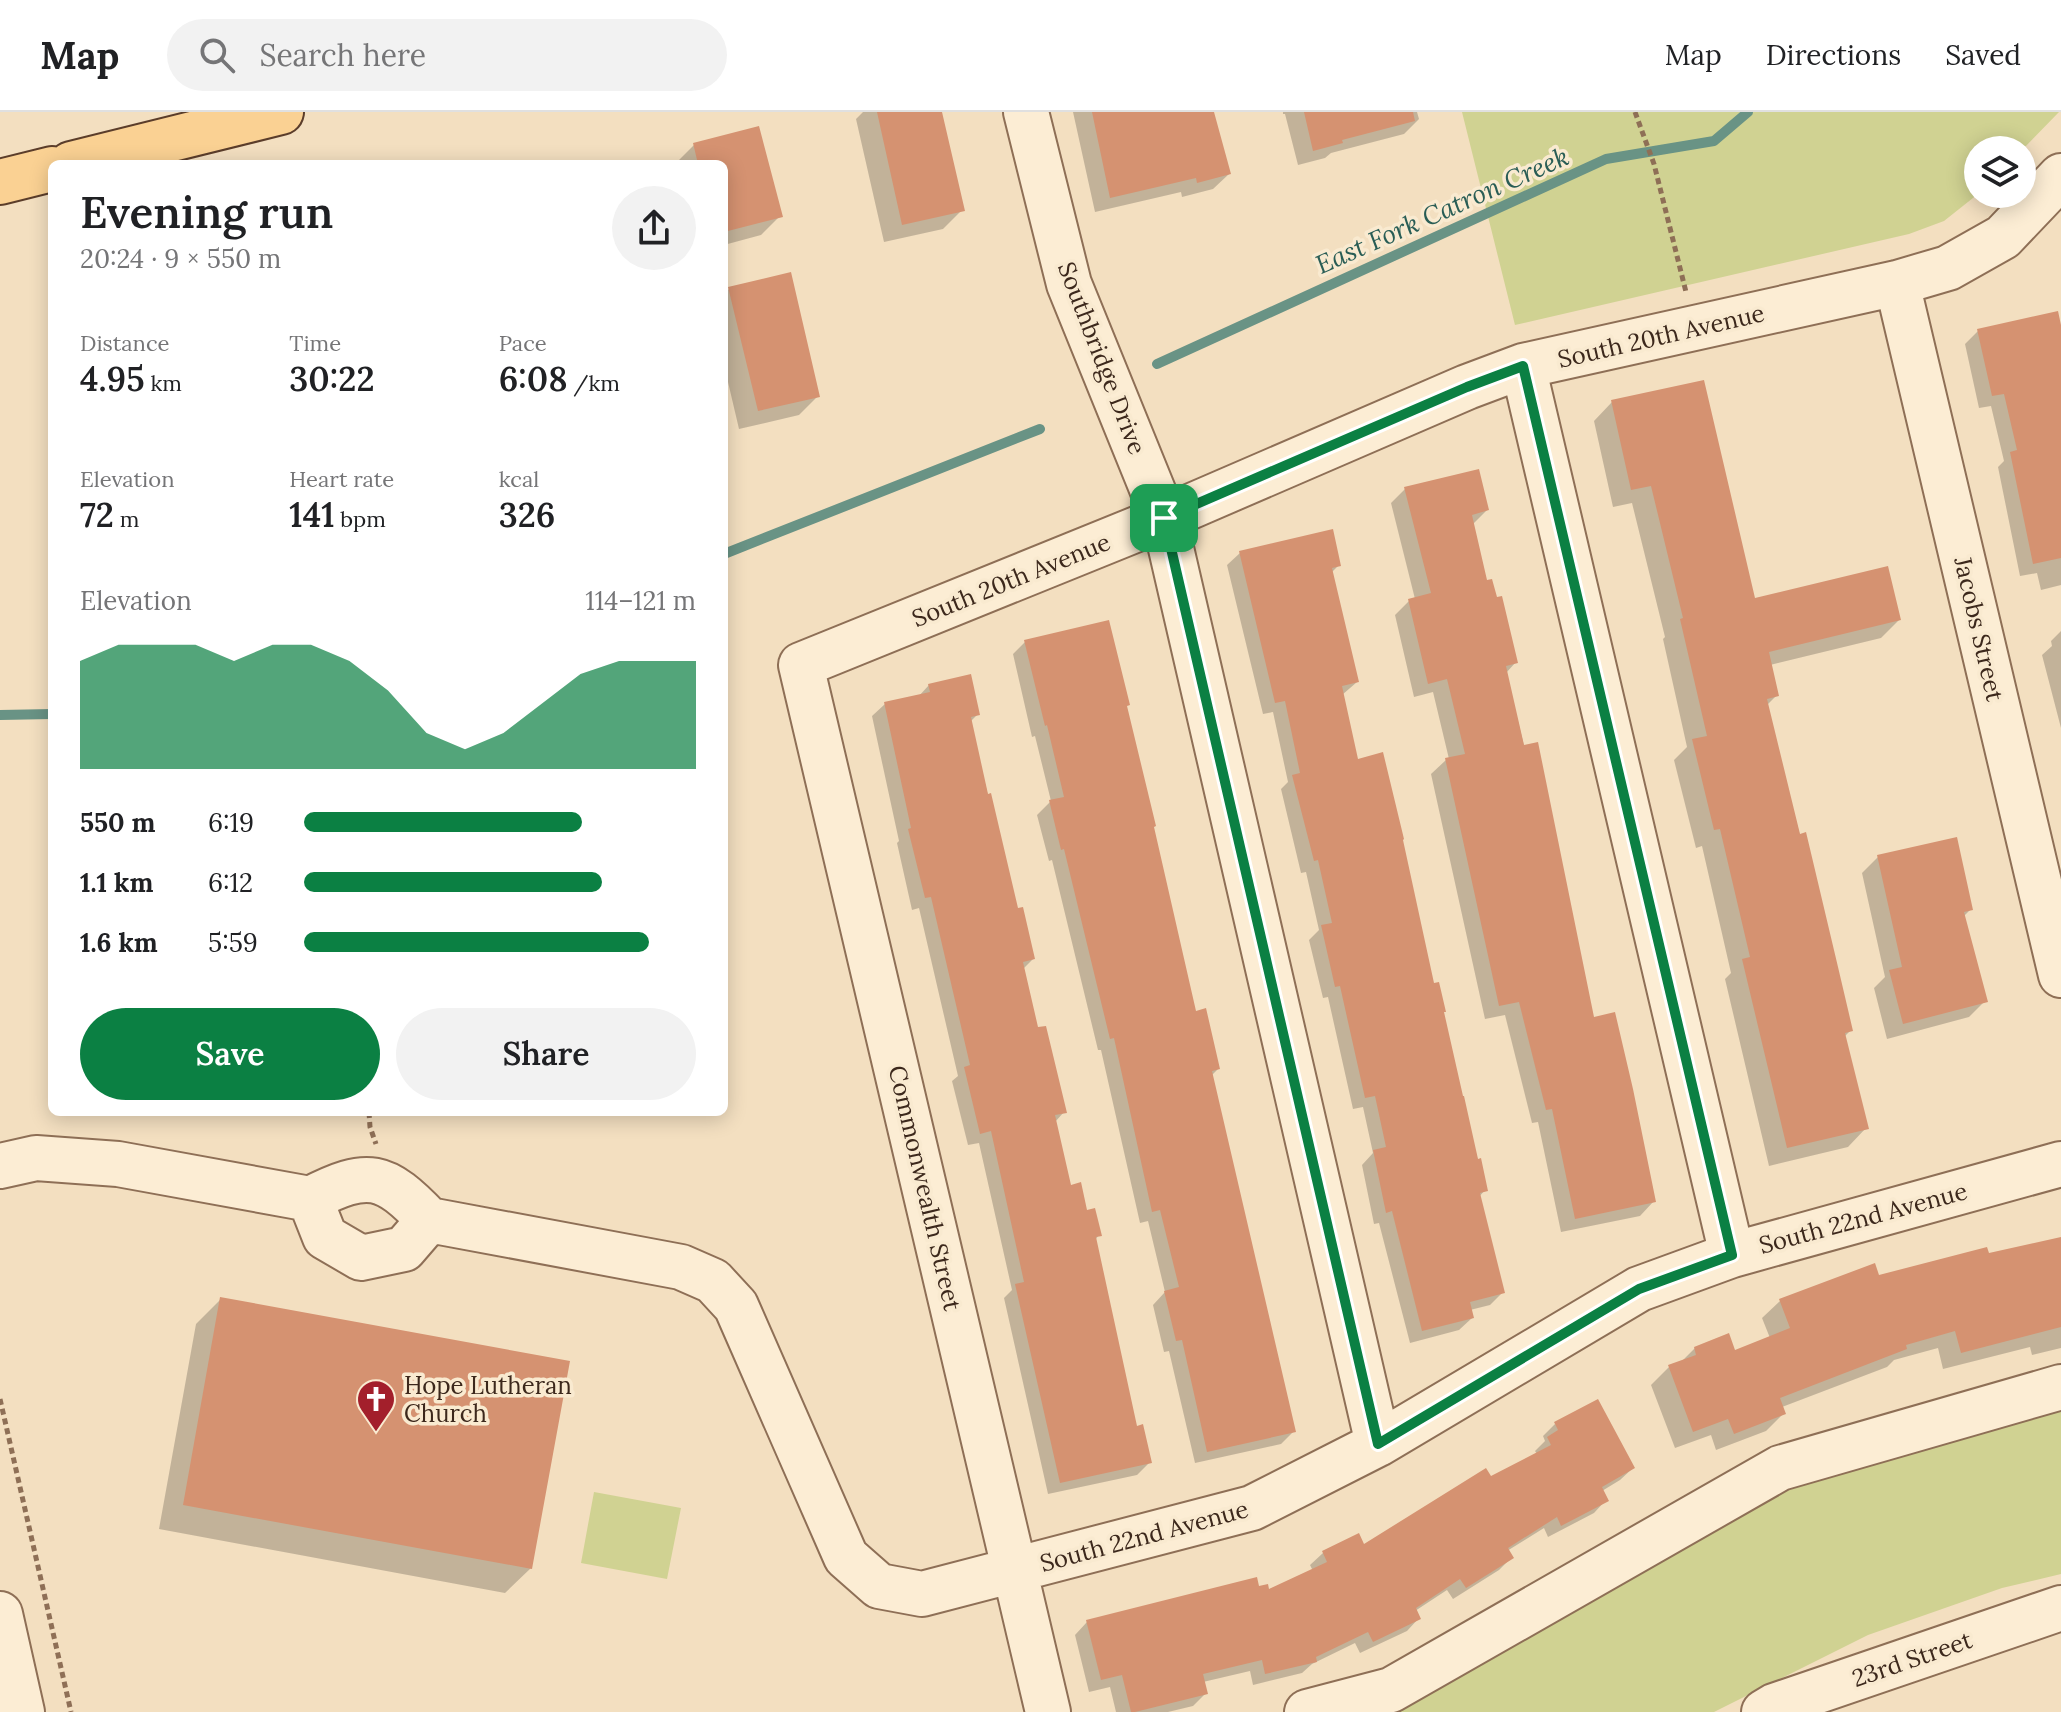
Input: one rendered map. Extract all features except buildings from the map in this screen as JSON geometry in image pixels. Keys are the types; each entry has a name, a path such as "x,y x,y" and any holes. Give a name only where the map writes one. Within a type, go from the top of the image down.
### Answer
{"main road":[{"path":"87,160 281,112"},
{"path":"0,182 48,170"}],"street":[{"name":"Southbridge Drive","path":"1026,112 1069,284 1164,518 1378,1444"},
{"name":"South 20th Avenue","path":"801,665 1164,518 1467,387 1523,366 1897,283 1948,268 2003,237 2061,176"},
{"name":"Jacobs Street","path":"1897,283 2061,975"},
{"path":"1523,366 1732,1255"},
{"name":"Commonwealth Street","path":"801,665 1048,1712"},
{"path":"0,1166 36,1158 118,1164 310,1199 333,1187 359,1180 380,1180 404,1193 429,1220 404,1249 361,1258 325,1237 310,1199"},
{"name":"South 22nd Avenue","path":"429,1220 681,1267 713,1281 736,1306 846,1557 879,1586 922,1594 1252,1508 1378,1444 1639,1289 1732,1255 2061,1164"},
{"path":"1307,1712 1391,1690 1780,1468 2061,1387"},
{"name":"23rd Street","path":"1764,1712 2061,1608"},
{"path":"0,1614 22,1712"}],"path":[{"path":"1635,112 1654,164 1695,328"},
{"path":"0,1399 71,1712"}],"green space":[{"path":"1462,112 2059,112 2036,136 1964,136 1964,205 1944,221 1909,234 1515,325"},
{"path":"2061,1405 2061,1574 2002,1588 1868,1635 1714,1712 1375,1712 1778,1489"},
{"path":"594,1492 681,1508 667,1579 581,1563"}],"waterway":[{"name":"East Fork Catron Creek","path":"1157,364 1606,159 1714,141 1748,112"},
{"name":"East Fork Catron Creek","path":"728,552 1040,429"},
{"name":"East Fork Catron Creek","path":"0,715 48,714"}],"place":[{"name":"Hope Lutheran Church","path":"376,1433"}],"route":[{"path":"1523,366 1732,1255 1639,1289 1378,1444 1324,1213 1164,518 1467,387 1523,366"}]}
